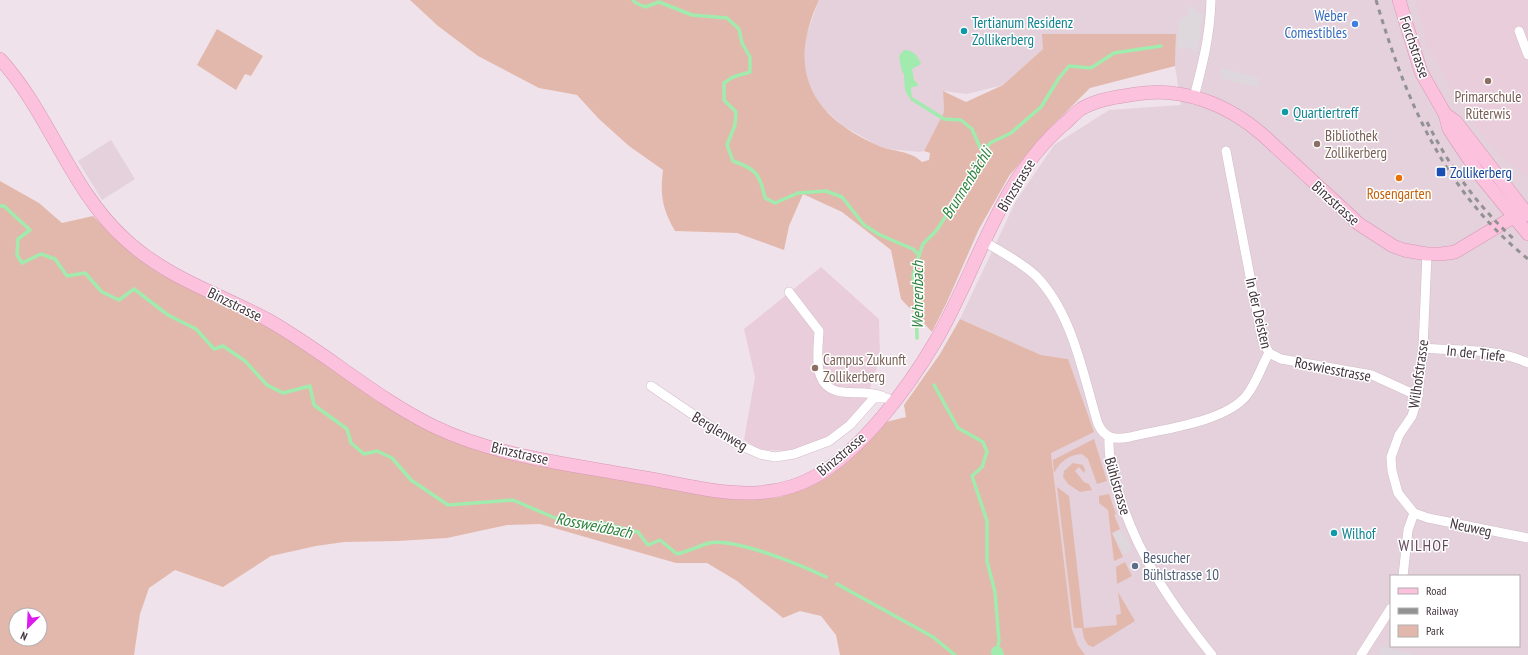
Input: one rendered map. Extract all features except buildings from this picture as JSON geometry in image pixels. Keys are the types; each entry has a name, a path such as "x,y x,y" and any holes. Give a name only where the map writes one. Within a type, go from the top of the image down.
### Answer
{"main road":[{"name":"Forchstrasse","path":"1398,0 1421,72 1445,114 1456,122 1524,213 1528,234"},
{"name":"Binzstrasse","path":"0,59 32,101 72,172 93,204 122,238 172,274 273,323 402,409 457,436 502,450 721,491 765,492 800,484 832,465 847,452 934,343 1013,184 1033,155 1050,136 1081,109 1104,100 1147,92 1176,93 1194,96 1216,105 1249,123 1371,234 1393,246 1427,254 1455,252 1524,213"}],"street":[{"path":"1194,96 1204,60 1210,29 1211,0"},
{"path":"1519,32 1528,55"},
{"name":"In der Deisten","path":"1109,438 1118,439 1130,437 1207,419 1225,412 1247,396 1269,353 1262,339 1226,152"},
{"name":"Bühlstrasse","path":"985,242 1035,276 1049,292 1061,311 1072,339 1098,424 1102,432 1109,438 1109,460 1124,510 1142,550 1170,601 1212,655"},
{"name":"Wilhofstrasse","path":"1414,513 1398,493 1392,471 1391,457 1399,435 1412,416 1418,396 1423,348 1427,254"},
{"path":"789,292 819,331 817,364 821,378 826,384 842,392 869,392 890,400"},
{"name":"In der Tiefe","path":"1423,348 1498,354 1518,358 1528,363"},
{"name":"Roswiesstrasse","path":"1269,353 1281,359 1372,375 1418,396"},
{"name":"Berglenweg","path":"651,386 735,443 760,454 775,456 794,454 829,440 850,425 874,398 890,400"},
{"path":"1403,575 1408,530 1414,513"},
{"name":"Neuweg","path":"1414,513 1428,518 1528,538"},
{"path":"1361,655 1390,610"}],"shaded area":[{"path":"819,0 1528,0 1528,655 1085,655 1078,645 1072,629 1051,453 1068,359 1041,355 960,319 1016,201 1054,145 1109,110 1181,105 1175,66 1176,34 1043,49 1003,85 967,94 943,91 944,112 924,151 920,152 889,149 877,145 843,126 818,103 808,85 804,62 806,36"},
{"name":"Primarschule Rüterwis","path":"1416,0 1528,0 1528,177 1499,155 1469,117 1427,45"},
{"path":"1189,5 1203,15 1197,54 1190,48 1177,49 1179,19 1188,16"},
{"path":"904,50 915,54 921,64 912,69 914,80 918,86 911,88 912,99 906,91 904,74 902,72 899,56"},
{"path":"1222,68 1259,78 1257,87 1220,78"},
{"path":"111,140 135,179 102,200 78,161"},
{"name":"Campus Zukunft Zollikerberg","path":"821,267 879,319 880,358 866,400 845,424 821,440 791,451 761,450 744,440 755,377 744,329"},
{"path":"1121,530 1132,550 1124,554 1113,534"},
{"path":"1382,646 1414,655 1379,655"}],"green space":[{"path":"410,0 819,0 810,25 805,47 805,68 810,87 820,104 835,119 854,133 877,145 912,155 922,162 929,160 930,153 924,151 944,112 943,91 966,102 1003,85 1043,49 1042,34 1176,34 1175,66 1090,88 1050,128 1009,176 979,229 932,332 901,299 891,250 842,212 803,194 789,226 784,250 737,233 675,231 667,215 663,201 663,170 629,146 599,119 577,95 539,88 478,56 438,26"},
{"path":"217,29 263,56 251,76 245,74 236,90 197,65"},
{"path":"0,181 39,203 62,223 93,216 119,242 251,311 402,409 475,442 632,480 741,500 780,497 806,488 828,477 849,461 886,422 906,417 904,405 940,354 960,319 1041,355 1068,359 1094,432 1051,453 1072,629 1078,645 1085,655 840,655 836,635 821,616 800,611 783,618 737,581 707,563 676,563 540,524 507,525 447,538 344,542 316,546 271,556 223,587 175,570 149,588 140,614 134,655 0,655"},
{"path":"1094,439 1107,481 1097,484 1088,459 1082,454 1065,459 1054,473 1053,460"},
{"path":"1073,463 1083,465 1085,470 1084,473 1079,467 1075,471 1084,482 1089,484 1092,490 1080,492 1068,484 1063,477 1064,471"},
{"path":"1057,487 1069,496 1084,628 1117,625 1116,615 1121,614 1118,592 1135,621 1093,647 1088,645 1084,638 1082,628 1074,628"},
{"path":"1109,494 1116,514 1114,515 1120,529 1112,533 1123,557 1114,561 1108,510 1099,503 1099,496"},
{"path":"1125,562 1132,576 1117,584 1116,567"}],"waterway":[{"name":"Wehrenbach","path":"633,0 645,7 659,2 692,15 727,18 739,29 742,43 750,57 750,72 733,77 724,83 724,100 736,112 735,125 727,145 733,161 752,170 759,178 765,198 775,203 798,193 826,191 842,197 864,225 880,235 913,249 919,255 913,276 916,296 917,338"},
{"name":"Brunnenbächli","path":"919,255 923,244 936,231 967,184 975,165 990,143 1011,133 1041,107 1059,78 1069,66 1091,68 1114,53 1161,46"},
{"path":"912,99 944,119 961,120 972,129 983,154"},
{"name":"Rossweidbach","path":"0,206 4,206 30,230 18,239 17,255 22,263 41,254 55,259 67,276 85,273 102,292 119,300 134,289 168,315 196,329 214,349 223,346 245,361 267,385 283,393 310,386 314,405 347,429 351,443 364,454 377,451 392,458 411,480 448,505 513,500 555,518 605,524 638,532 648,545 660,540 677,554 709,543 720,542 735,544 802,566 826,577"},
{"name":"Wehrenbach","path":"934,385 958,428 983,442 987,452 982,467 972,476 987,521 987,561 995,592 999,641 996,655"},
{"name":"Rossweidbach","path":"837,584 933,637 955,655"}],"railway":[{"path":"1376,0 1401,74 1415,108 1432,142 1451,174 1473,204 1499,232 1528,259"},
{"path":"1427,122 1465,185 1489,214 1515,240"}],"place":[{"name":"Weber Comestibles","path":"1355,24"},
{"name":"Tertianum Residenz Zollikerberg","path":"964,31"},
{"name":"Primarschule Rüterwis","path":"1488,81"},
{"name":"Quartiertreff","path":"1285,112"},
{"name":"Bibliothek Zollikerberg","path":"1317,144"},
{"name":"Zollikerberg","path":"1441,172"},
{"name":"Rosengarten","path":"1399,178"},
{"name":"Campus Zukunft Zollikerberg","path":"815,368"},
{"name":"Wilhof","path":"1334,533"},
{"name":"Besucher Bühlstrasse 10","path":"1135,566"}],"district":[{"name":"WILHOF","path":"1424,545"}]}
